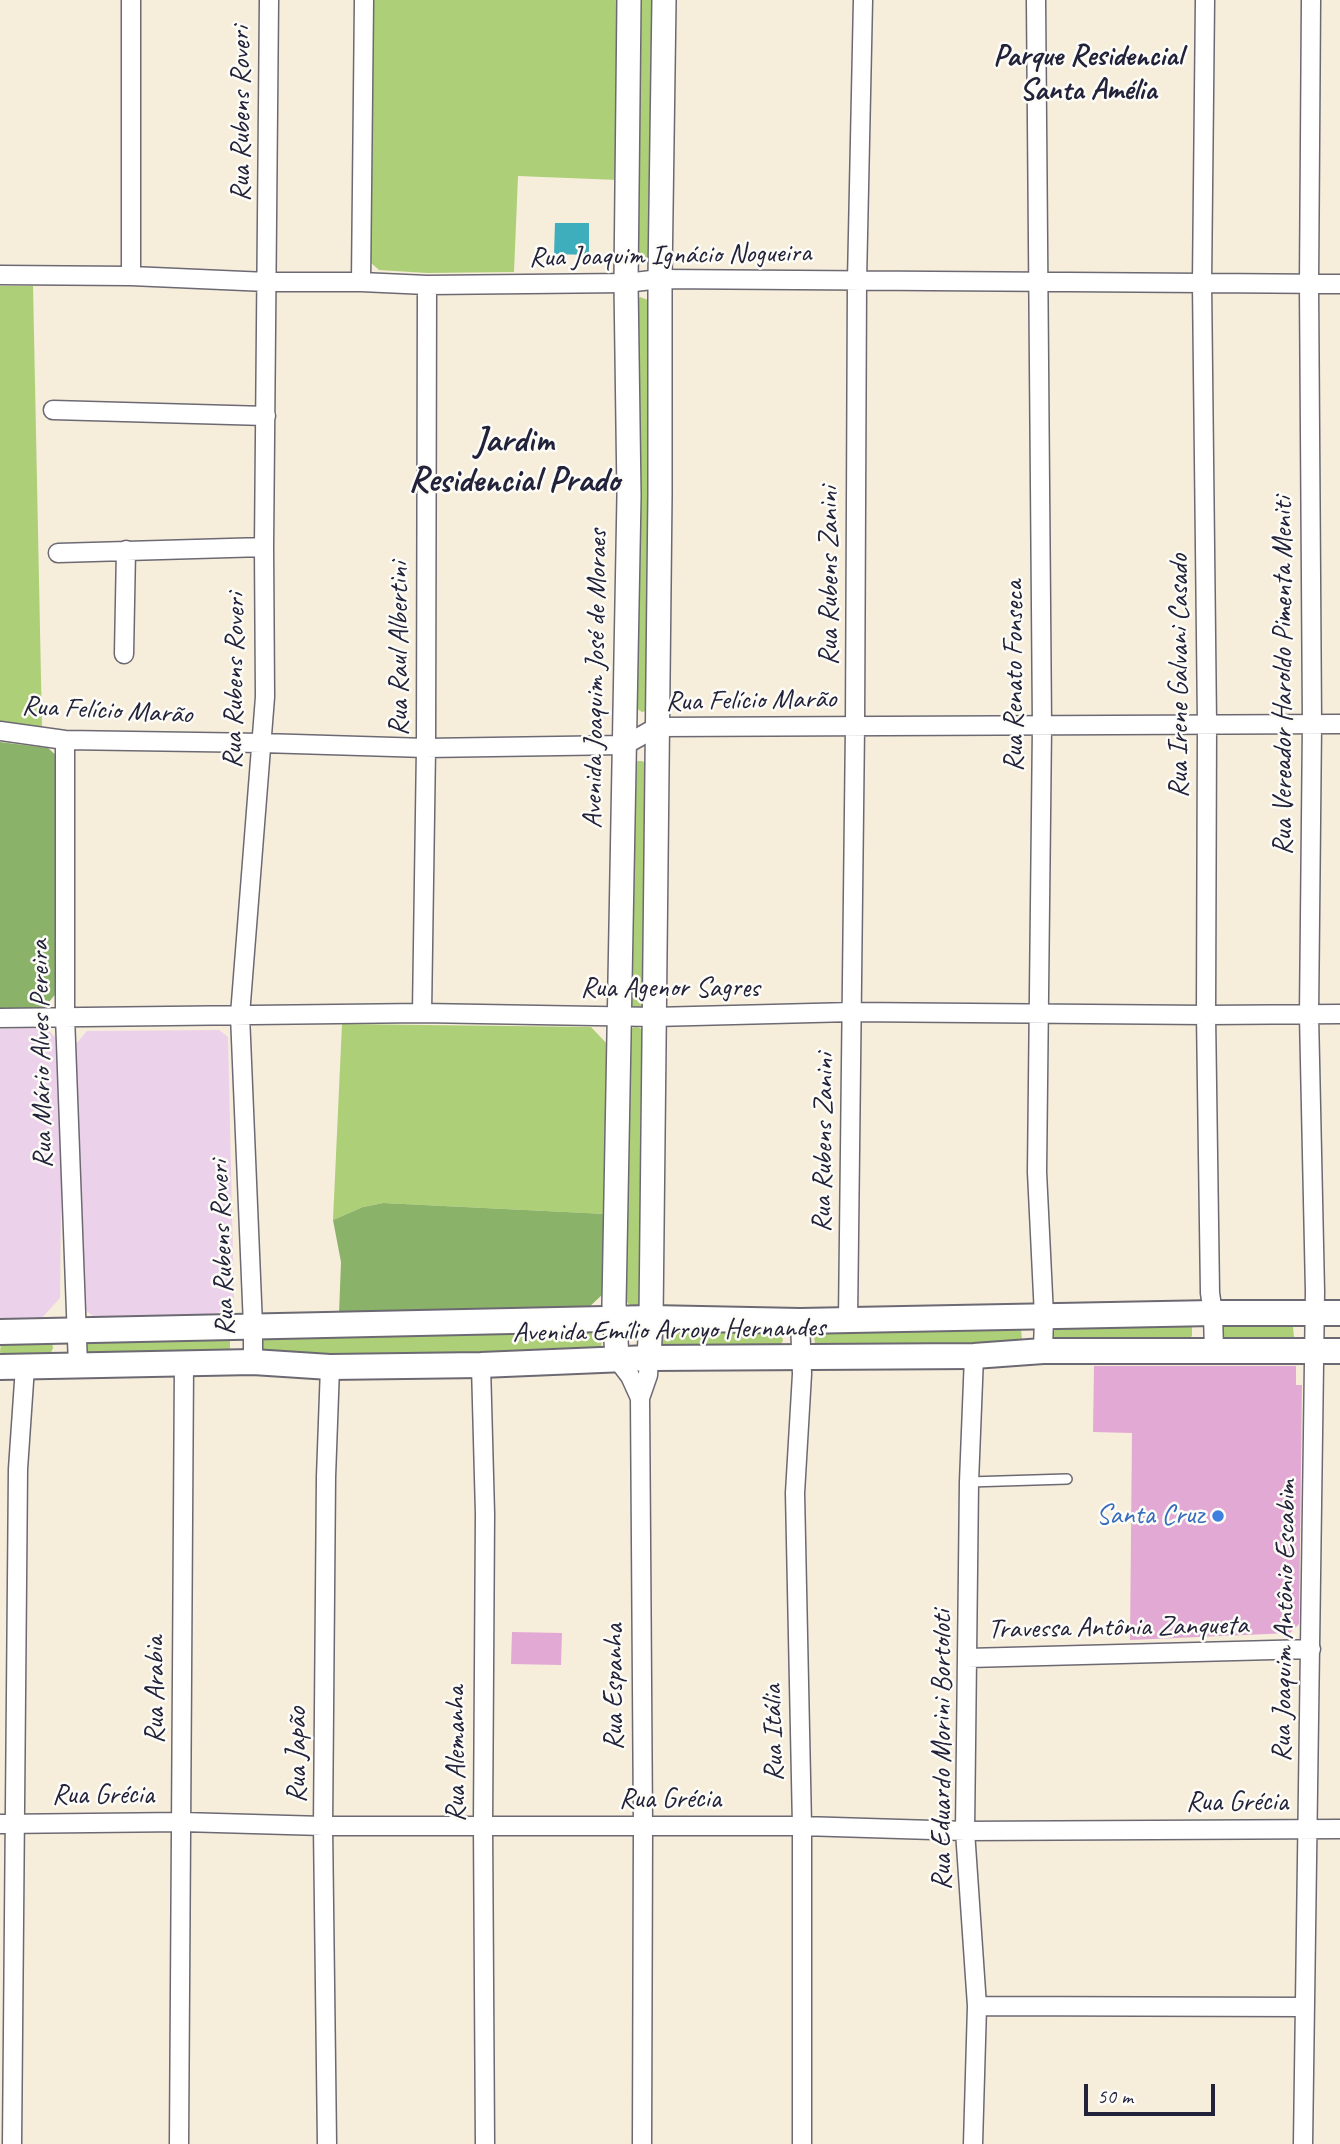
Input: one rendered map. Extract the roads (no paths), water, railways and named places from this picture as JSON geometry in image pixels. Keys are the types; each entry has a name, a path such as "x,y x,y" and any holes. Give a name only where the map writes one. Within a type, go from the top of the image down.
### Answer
{"main road":[{"name":"Avenida Emílio Arroyo Hernandes","path":"0,1332 614,1321 652,1318 800,1321 1340,1313"},
{"name":"Avenida Emílio Arroyo Hernandes","path":"12,1367 253,1362 330,1367 481,1365 649,1358 974,1356 1044,1351 1340,1351"}],"street":[{"path":"131,0 131,276"},
{"name":"Rua Rubens Roveri","path":"253,1362 240,1015 265,697 269,0"},
{"path":"361,282 364,0"},
{"name":"Avenida Joaquim José de Moraes","path":"617,1359 614,1321 629,496 626,283 629,0"},
{"path":"649,1358 652,1318 664,0"},
{"name":"Rua Rubens Zanini","path":"848,1320 857,281 863,0"},
{"name":"Rua Renato Fonseca","path":"1036,0 1042,726 1037,1172 1044,1351"},
{"name":"Rua Irene Galvani Casado","path":"1205,0 1202,283 1207,724 1206,1015 1210,1293 1214,1352"},
{"name":"Rua Vereador Haroldo Pimenta Meniti","path":"1311,0 1312,724 1309,1015 1314,1351"},
{"name":"Rua Joaquim Ignácio Nogueira","path":"0,275 426,285 626,283 660,279 1340,284"},
{"name":"Rua Raul Albertini","path":"422,1013 426,748 426,285"},
{"path":"53,410 266,416"},
{"path":"58,553 264,547"},
{"path":"124,654 126,551"},
{"name":"Rua Felício Marão","path":"0,731 65,740 426,748 625,745 657,727 1340,724"},
{"name":"Rua Mário Alves Pereira","path":"65,740 65,1016 78,1366"},
{"name":"Rua Agenor Sagres","path":"0,1018 422,1013 654,1017 852,1012 1340,1014"},
{"name":"Rua Itália","path":"800,1321 795,1493 802,1826 802,2144"},
{"name":"Rua Joaquim Antônio Escabim","path":"1303,2144 1314,1351"},
{"name":"Rua Eduardo Morini Bortoloti","path":"974,1356 965,1831 977,2006 974,2144"},
{"name":"Rua Espanha","path":"642,2144 640,1398 648,1375 649,1358"},
{"name":"Rua Espanha","path":"617,1359 630,1376 640,1398"},
{"name":"Rua Arabia","path":"179,2144 184,1363"},
{"name":"Rua Alemanha","path":"481,1365 485,1514 485,2144"},
{"path":"12,1367 18,1469 7,1824 12,2144"},
{"name":"Rua Japão","path":"327,2144 323,1826 326,1477 330,1367"},
{"name":"Travessa Antônia Zanqueta","path":"968,1658 1311,1649"},
{"name":"Rua Grécia","path":"7,1824 181,1822 323,1826 802,1826 965,1831 1340,1829"},
{"path":"977,2006 1305,2007"}],"lane":[{"path":"970,1482 1067,1479"}],"water":[{"path":"555,223 589,223 589,255 554,254"}],"place":[{"name":"Santa Cruz","path":"1218,1516"}],"district":[{"name":"Parque Residencial Santa Amélia","path":"1088,74"},
{"name":"Jardim Residencial Prado","path":"514,462"}]}
